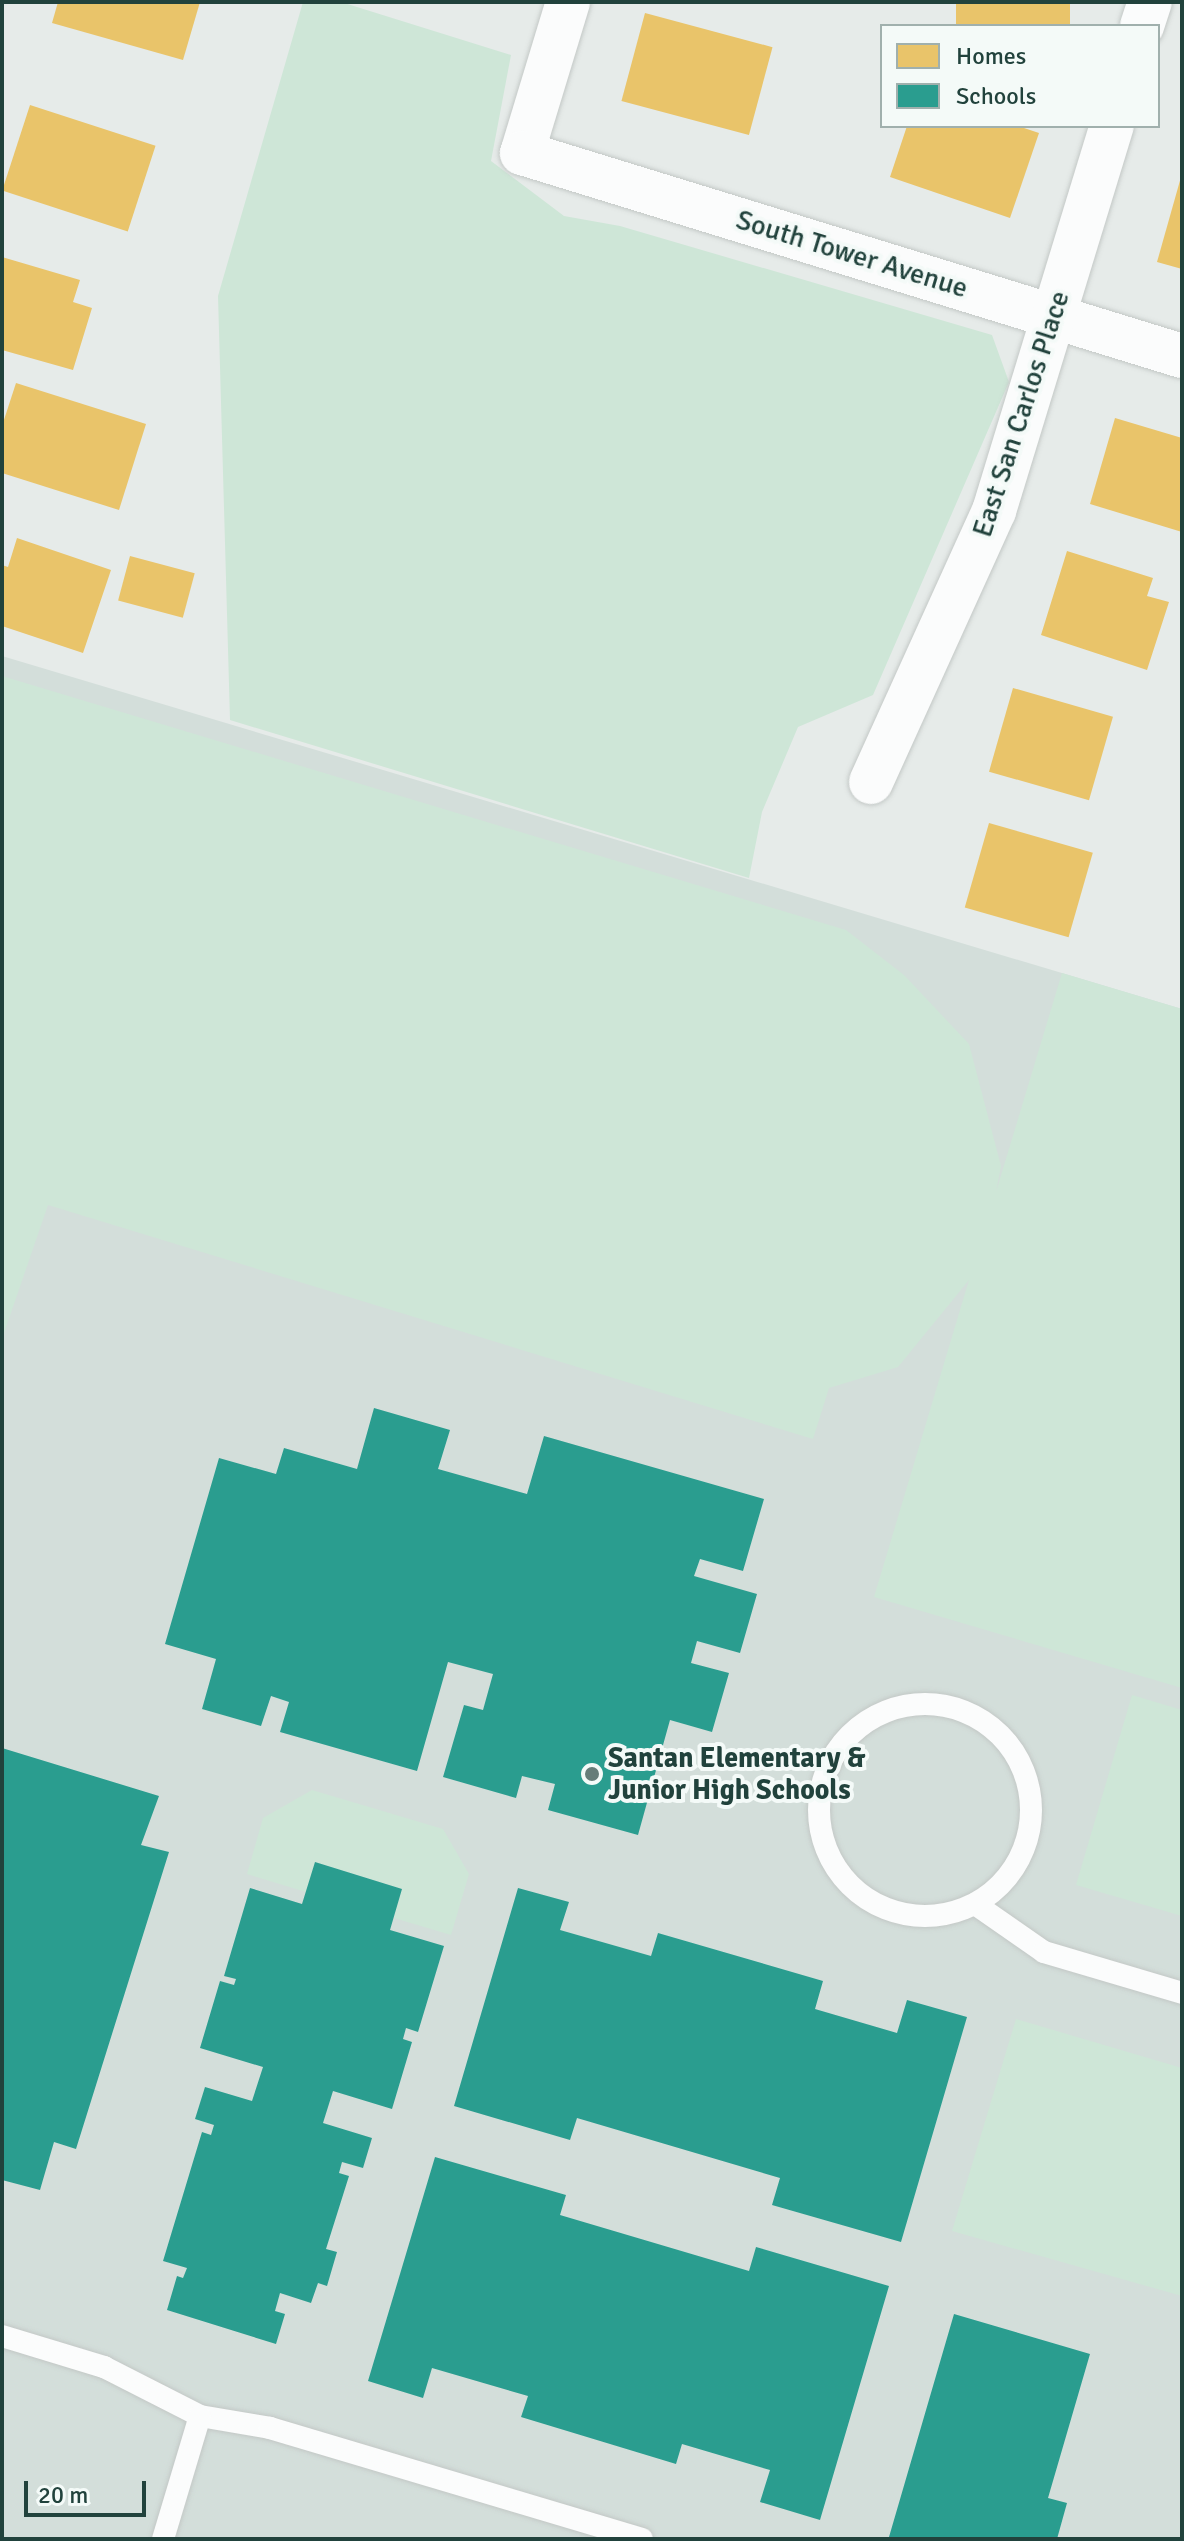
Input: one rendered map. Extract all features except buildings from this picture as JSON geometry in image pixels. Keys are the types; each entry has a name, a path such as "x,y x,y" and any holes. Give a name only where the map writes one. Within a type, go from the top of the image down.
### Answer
{"street":[{"name":"South Tower Avenue","path":"568,2 522,153 1182,356"},
{"path":"1143,24 1150,2"},
{"name":"East San Carlos Place","path":"871,782 994,511 1111,128"}],"lane":[{"path":"930,1704 964,1710 993,1729 1016,1755 1029,1787 1031,1821 1022,1855 1002,1884 975,1904 941,1916 905,1916 872,1903 838,1870 826,1850 818,1815 823,1779 839,1747 865,1722 896,1707 930,1704"},
{"path":"975,1904 1044,1952 1182,1993"},
{"path":"2,2336 104,2367 200,2416 270,2428 642,2539"},
{"path":"163,2539 200,2416"}],"shaded area":[{"name":"Santan Elementary & Junior High Schools","path":"2,656 1182,1009 1182,2539 2,2539"}],"green space":[{"path":"303,2 341,2 511,55 491,161 564,216 620,226 992,335 1009,382 873,695 798,727 762,812 749,878 230,720 218,296"},
{"path":"2,676 846,930 904,975 969,1044 1001,1166 996,1192 1062,973 1182,1009 1182,1688 874,1597 969,1280 898,1367 829,1388 813,1439 48,1205 2,1339"},
{"path":"1132,1695 1182,1710 1182,1916 1076,1885"},
{"path":"312,1790 443,1829 469,1874 451,1935 394,1918 402,1889 315,1862 306,1892 247,1874 263,1818"},
{"path":"1016,2019 1182,2068 1182,2296 952,2231"}],"place":[{"name":"Santan Elementary & Junior High Schools","path":"592,1774"}]}
